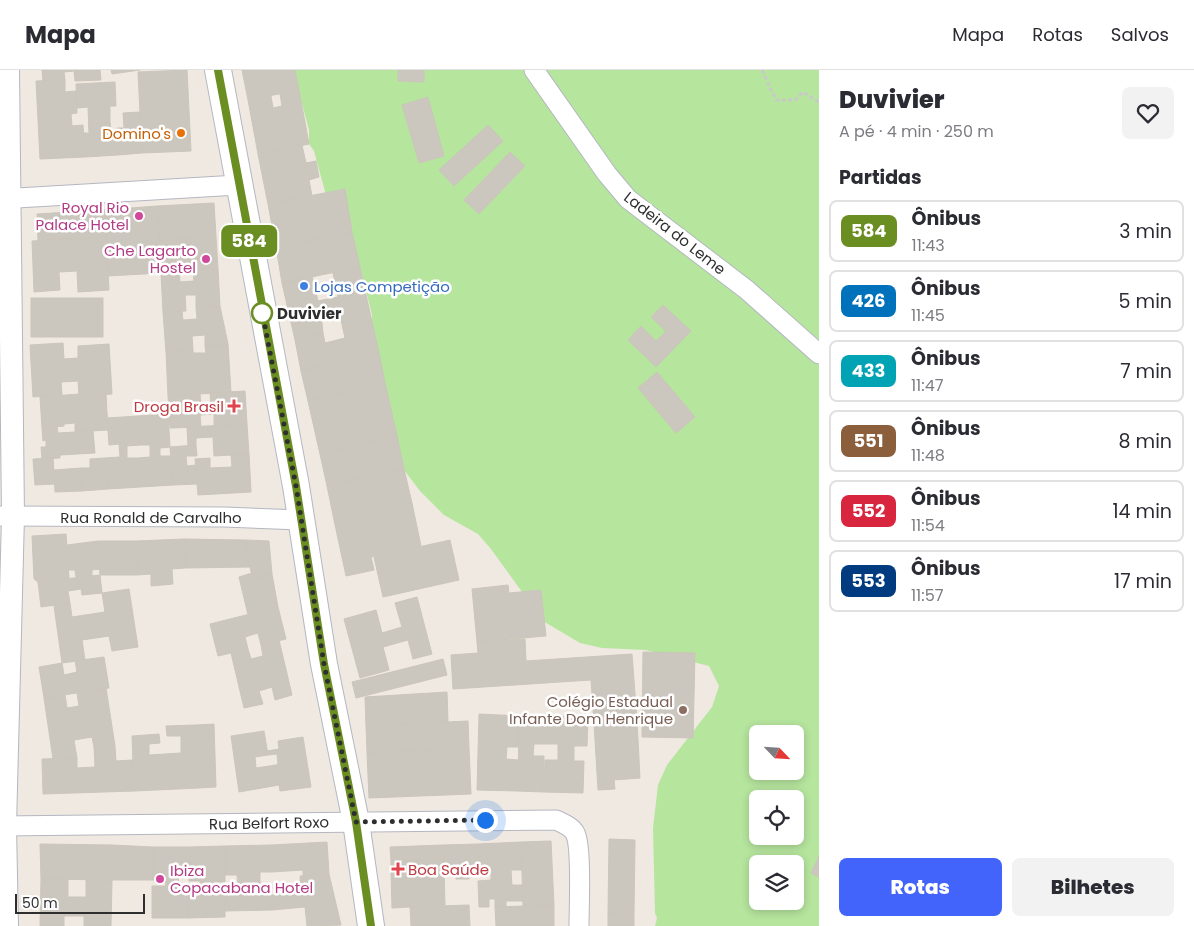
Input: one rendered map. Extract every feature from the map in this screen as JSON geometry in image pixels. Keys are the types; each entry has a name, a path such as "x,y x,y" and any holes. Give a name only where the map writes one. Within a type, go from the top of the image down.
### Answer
{"main road":[{"path":"218,70 301,520 324,664 356,822 371,926"}],"street":[{"path":"7,926 3,826 7,516 5,199 8,70"},
{"name":"Ladeira do Leme","path":"534,70 607,174 628,199 747,290 819,354"},
{"path":"5,199 238,185"},
{"name":"Rua Ronald de Carvalho","path":"7,516 224,517 301,520"},
{"name":"Rua Belfort Roxo","path":"3,826 556,820 566,824 575,832 578,848 579,926"}],"path":[{"path":"762,70 776,100 796,100 803,92 819,102"}],"green space":[{"path":"293,70 819,70 819,926 655,926 657,918 655,913 653,828 658,785 667,765 712,707 719,686 709,666 646,650 602,648 580,643 543,621 478,534 444,515 420,491 401,466 388,398 381,388 371,326 372,315 361,270 352,271 326,195 314,151 309,144 309,130"}],"building":[{"path":"42,70 100,70 101,80 75,81 74,71 64,72 65,80 43,81"},
{"path":"111,70 140,70 112,74"},
{"path":"187,70 191,151 142,153 138,72"},
{"path":"242,70 295,70 299,90 248,100"},
{"path":"398,70 424,70 424,82 398,81"},
{"path":"65,80 65,92 76,91 77,113 71,114 72,126 83,125 85,157 40,159 36,81"},
{"path":"115,82 116,106 110,106 110,123 111,132 117,131 118,155 85,157 84,133 89,133 88,107 77,108 76,84"},
{"path":"299,90 309,144 258,154 248,100 271,96 273,108 282,106 280,94"},
{"path":"428,97 444,156 419,163 402,105"},
{"path":"140,112 142,153 118,155 117,128 124,128 123,113"},
{"path":"110,123 111,137 90,139 89,124"},
{"path":"488,125 503,141 454,186 439,170"},
{"path":"302,145 306,163 316,161 319,177 309,180 312,196 268,204 258,154"},
{"path":"510,152 525,166 479,214 464,200"},
{"path":"345,189 352,232 276,247 268,204"},
{"path":"214,203 216,237 159,241 157,206"},
{"path":"157,206 161,273 108,276 104,210"},
{"path":"104,210 106,237 38,241 37,214"},
{"path":"352,232 360,267 282,283 276,247"},
{"path":"106,237 109,290 78,292 77,271 59,272 60,290 34,292 32,241"},
{"path":"216,237 218,269 161,273 159,241"},
{"path":"360,267 372,322 343,329 339,310 321,314 323,333 295,340 282,283 312,276 318,301 338,297 333,273"},
{"path":"218,269 220,306 196,307 196,295 185,295 186,311 163,312 161,273 179,271 180,282 194,281 193,270"},
{"path":"31,298 103,298 103,337 31,337"},
{"path":"663,305 691,331 656,367 628,340 641,326 656,341 666,331 651,317"},
{"path":"220,306 228,344 205,346 205,335 192,336 193,350 166,352 163,312 182,311 183,320 197,319 196,307"},
{"path":"372,322 379,353 301,371 295,340 323,333 325,343 345,338 343,329"},
{"path":"63,343 64,359 78,358 78,346 109,344 112,394 79,396 78,381 61,382 62,395 33,397 30,345"},
{"path":"228,344 231,392 168,396 166,352 193,350 193,353 206,353 205,346"},
{"path":"379,353 385,383 308,401 301,371"},
{"path":"657,372 695,417 676,433 638,388"},
{"path":"385,383 397,436 320,454 308,401"},
{"path":"245,391 247,424 214,426 214,414 200,415 201,427 170,428 168,396 200,394 201,406 211,405 210,393"},
{"path":"79,394 79,396 106,394 108,430 75,432 75,423 42,428 40,397"},
{"path":"168,414 170,447 160,448 160,456 171,456 173,485 140,487 138,458 150,457 150,445 140,445 138,416"},
{"path":"138,416 140,445 127,446 127,458 138,458 140,487 108,489 105,458 120,457 119,444 109,445 107,418"},
{"path":"247,424 249,454 214,456 213,437 196,438 196,445 188,446 187,427"},
{"path":"57,427 58,433 93,431 95,453 60,455 60,458 42,459 41,447 46,447 46,440 43,441 42,428"},
{"path":"397,436 404,469 327,486 320,454"},
{"path":"196,445 197,456 186,456 187,466 196,465 197,484 173,485 170,447"},
{"path":"249,454 251,492 198,495 195,459 210,458 210,468 232,467 231,455"},
{"path":"53,458 55,484 35,485 33,459"},
{"path":"105,458 108,489 82,491 81,468 90,468 90,459"},
{"path":"81,468 82,491 55,492 54,470"},
{"path":"404,469 412,503 334,520 327,486"},
{"path":"412,503 421,546 371,557 374,570 346,576 334,520"},
{"path":"66,534 69,578 38,582 34,579 32,536"},
{"path":"184,539 246,540 246,552 251,567 185,568"},
{"path":"184,539 185,568 172,569 173,584 151,586 151,574 137,575 136,541"},
{"path":"246,540 269,541 272,574 253,579 246,552"},
{"path":"450,540 459,580 383,597 374,557"},
{"path":"98,541 101,569 92,570 92,576 76,577 75,570 69,570 67,545"},
{"path":"98,541 136,541 137,575 100,575"},
{"path":"252,573 253,579 272,574 278,607 248,615 239,577"},
{"path":"100,575 102,593 82,595 81,589 68,591 70,603 41,607 38,582"},
{"path":"508,585 509,593 541,590 546,636 477,642 472,589"},
{"path":"129,589 138,647 112,651 109,636 82,640 85,660 62,663 54,606 70,603 72,617 105,612 102,593"},
{"path":"417,597 432,654 413,659 408,640 383,647 389,670 360,678 344,619 376,610 382,633 402,627 395,603"},
{"path":"278,607 286,639 261,645 258,633 245,637 248,649 218,656 210,624"},
{"path":"525,639 526,661 632,654 637,720 594,723 591,680 453,689 451,655 478,653 477,642"},
{"path":"279,640 292,695 275,700 272,687 259,691 263,704 244,708 231,653 248,649 251,659 263,656 261,645"},
{"path":"643,652 695,653 693,738 642,737"},
{"path":"104,657 109,688 44,698 39,667 62,663 64,675 77,672 75,661"},
{"path":"443,659 447,675 356,698 352,682"},
{"path":"106,688 115,746 94,747 92,737 74,740 77,758 53,759 44,698 65,695 67,708 79,706 77,693"},
{"path":"447,692 448,722 366,726 365,697"},
{"path":"479,714 520,716 519,747 507,747 506,759 518,760 517,791 477,790"},
{"path":"520,716 547,716 546,744 534,744 533,756 544,756 544,792 517,791"},
{"path":"547,716 588,717 587,746 574,746 574,761 584,761 583,793 544,792 545,760 558,760 558,744 546,744"},
{"path":"637,720 640,778 614,780 615,789 598,790 594,723"},
{"path":"468,721 469,748 367,753 366,726"},
{"path":"214,724 216,787 199,788 196,725"},
{"path":"196,725 199,788 134,791 132,736 159,734 160,743 149,744 149,755 181,753 181,736 167,736 166,726"},
{"path":"264,731 268,755 255,757 256,768 276,765 279,785 239,792 231,736"},
{"path":"303,737 311,787 280,791 276,765 278,764 277,754 268,755 267,751 279,749 278,741"},
{"path":"115,746 116,761 133,760 134,791 43,794 42,759 77,758 77,768 95,767 94,747"},
{"path":"469,748 471,794 369,798 367,753"},
{"path":"609,839 635,840 634,912 608,913"},
{"path":"551,841 554,905 523,906 521,842"},
{"path":"327,842 329,874 303,876 303,870 272,872 272,845"},
{"path":"521,842 522,870 511,870 512,885 522,885 523,901 506,901 506,907 495,907 495,899 489,899 489,907 479,907 478,881 491,880 491,868 479,869 478,844"},
{"path":"40,844 112,845 112,880 41,879"},
{"path":"478,844 479,869 469,869 469,879 456,879 456,870 444,870 443,845"},
{"path":"112,845 153,847 153,880 112,880"},
{"path":"272,845 272,872 260,872 260,887 271,887 272,910 225,911 225,888 238,888 237,875 225,875 225,846"},
{"path":"443,845 444,859 391,861 390,847"},
{"path":"225,846 225,882 213,882 213,892 225,892 225,917 188,918 188,893 201,893 200,881 189,881 189,847"},
{"path":"153,847 189,847 189,876 178,876 179,887 188,887 188,918 152,918 152,886 166,886 165,880 153,880"},
{"path":"819,856 819,877 811,873"},
{"path":"444,859 444,870 391,872 391,861"},
{"path":"444,870 445,905 392,908 391,872"},
{"path":"329,874 341,925 307,926 305,907 272,910 271,895 301,894 300,876"},
{"path":"41,879 68,879 68,897 86,897 86,880 112,880 111,926 84,926 84,916 64,916 64,926 40,926"},
{"path":"469,905 470,926 411,926 410,907"},
{"path":"554,905 554,926 496,926 495,907"},
{"path":"634,912 634,926 608,926 608,913"}],"bus line":[{"name":"584","path":"218,70 242,208 296,486 324,664 356,822 371,926"}],"place":[{"name":"Domino's","path":"181,133"},
{"name":"Royal Rio Palace Hotel","path":"139,216"},
{"name":"Che Lagarto Hostel","path":"206,259"},
{"name":"Lojas Competição","path":"304,286"},
{"name":"Duvivier","path":"262,313"},
{"name":"Droga Brasil","path":"234,406"},
{"name":"Colégio Estadual Infante Dom Henrique","path":"683,710"},
{"name":"Boa Saúde","path":"398,869"},
{"name":"Ibiza Copacabana Hotel","path":"160,879"}],"route":[{"path":"262,313 262,311 296,486 324,664 356,822 485,820"}]}
